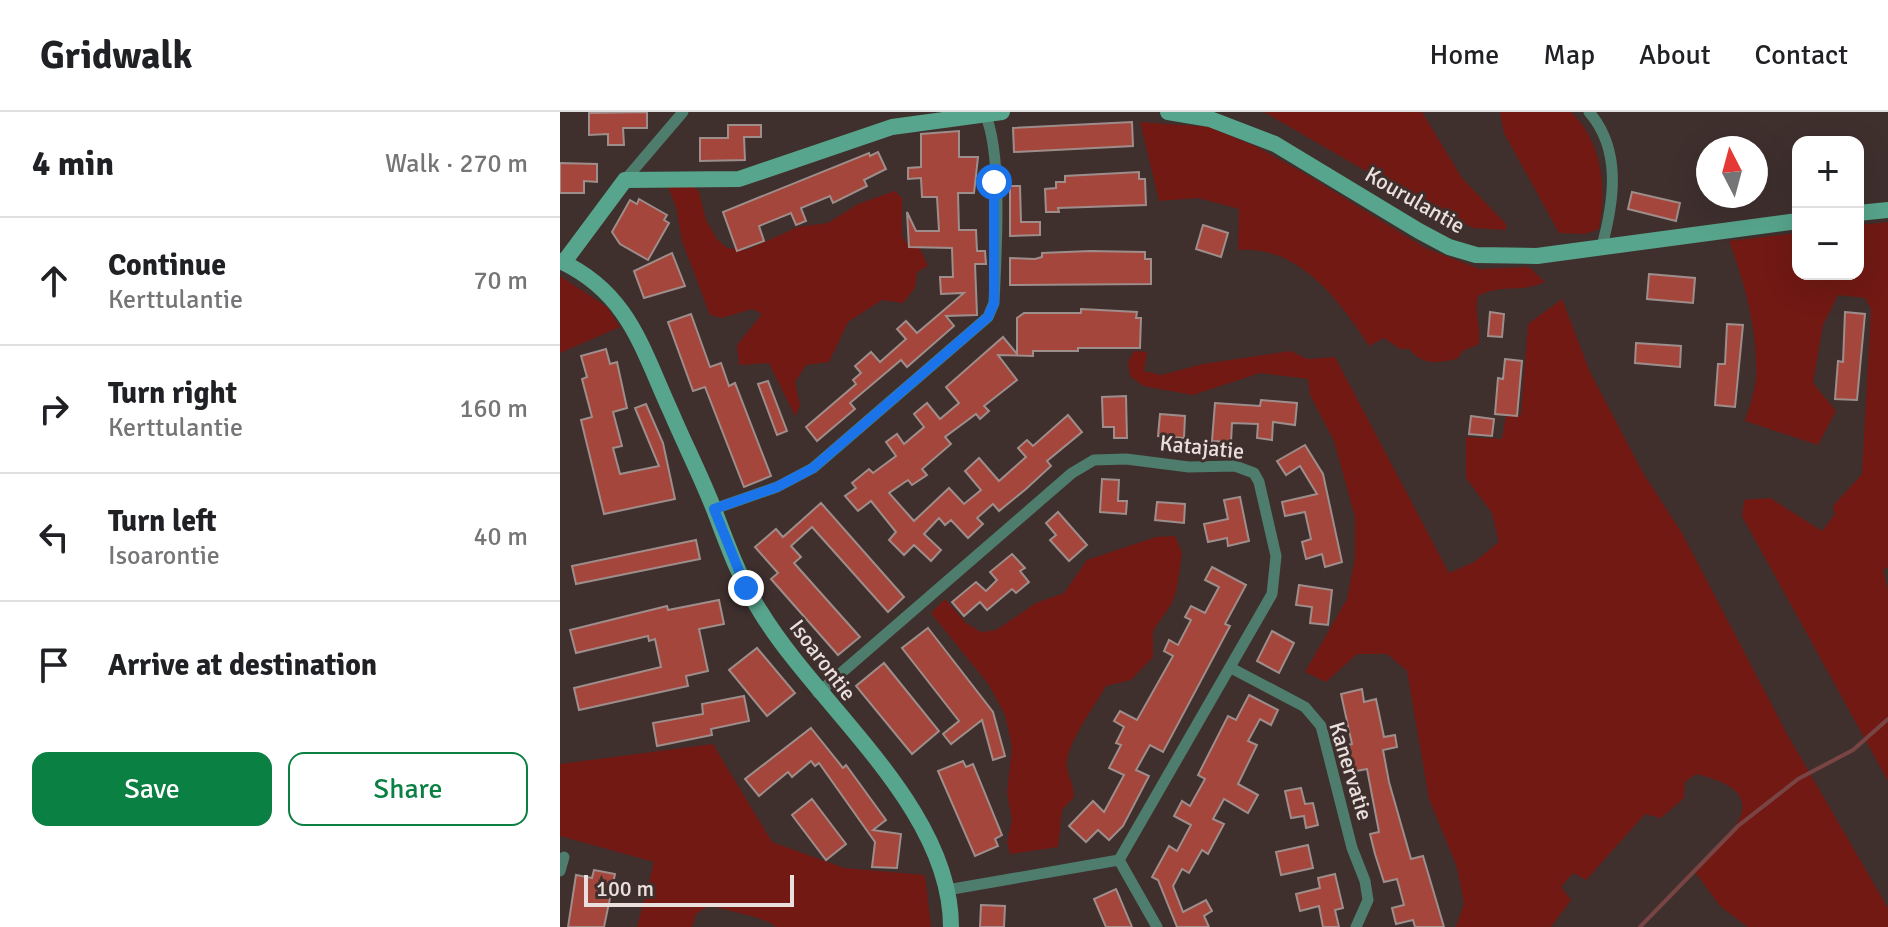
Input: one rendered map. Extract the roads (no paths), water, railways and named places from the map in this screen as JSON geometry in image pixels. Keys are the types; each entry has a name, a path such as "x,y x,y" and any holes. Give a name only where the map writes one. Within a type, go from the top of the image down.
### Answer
{"street":[{"path":"562,261 683,112"},
{"name":"Kourulantie","path":"1168,112 1210,119 1275,144 1419,231 1462,251 1502,258 1792,222"},
{"path":"1589,112 1600,125 1614,172 1602,246"},
{"path":"625,180 739,179 892,127 994,113 994,303 988,317 813,468 777,487 714,509"},
{"path":"1864,212 1888,210"},
{"name":"Isoarontie","path":"562,261 608,294 633,325 746,588 818,693 894,784 923,827 947,890 951,927"},
{"name":"Katajatie","path":"818,693 1072,473 1094,460 1126,459 1189,467 1235,466 1254,473 1259,482 1276,556 1272,594 1248,629 1231,668 1119,860"},
{"name":"Kanervatie","path":"1231,668 1305,707 1321,726 1352,848 1365,881 1368,900 1356,927"},
{"path":"560,871 564,857"},
{"path":"947,890 1119,860 1157,927"}],"waterway":[{"path":"1640,927 1738,826 1798,779 1853,750 1888,719"}]}
